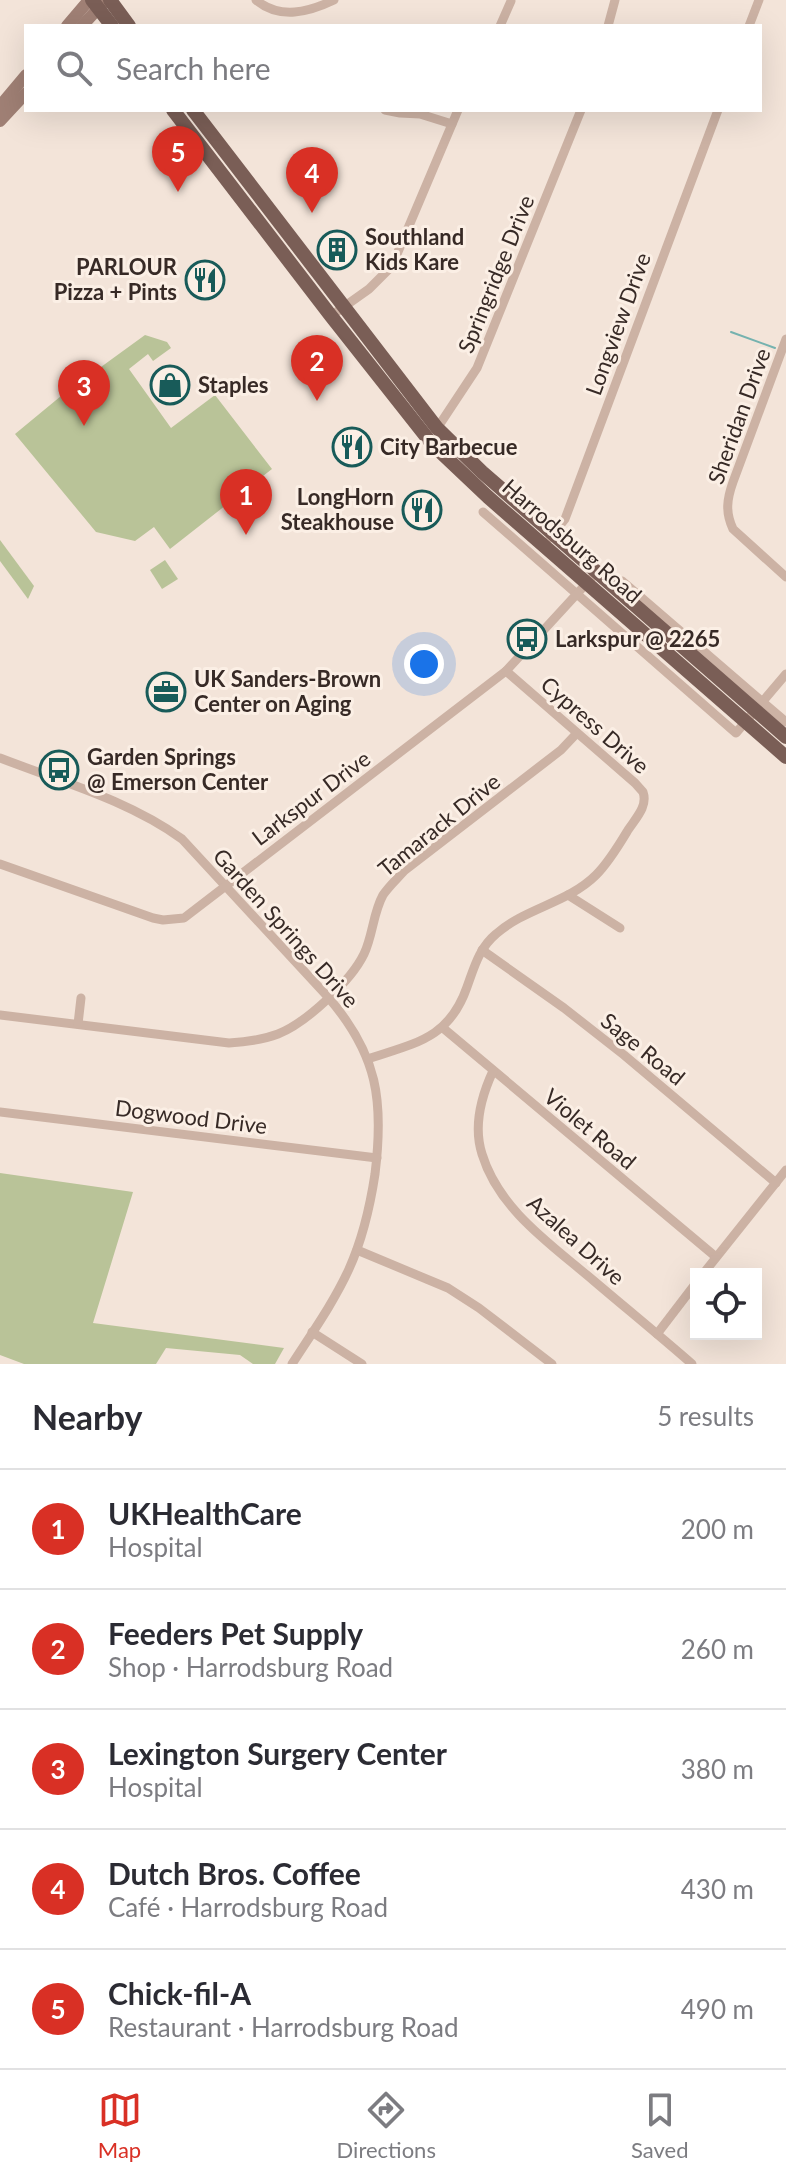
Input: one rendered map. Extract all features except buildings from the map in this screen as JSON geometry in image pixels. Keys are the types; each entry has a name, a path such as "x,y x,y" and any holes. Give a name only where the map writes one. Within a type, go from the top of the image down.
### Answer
{"main road":[{"path":"70,24 99,2"},
{"path":"83,24 99,2"},
{"path":"99,2 111,24"},
{"path":"99,2 126,24"},
{"path":"0,106 24,77"},
{"path":"0,121 24,95"},
{"name":"Harrodsburg Road","path":"175,112 432,444 544,546 582,589 754,711 786,757"},
{"name":"Harrodsburg Road","path":"195,112 437,428 482,472 786,737"}],"street":[{"path":"256,0 269,9 295,12 313,10 334,0"},
{"path":"609,24 615,0"},
{"path":"750,24 759,0"},
{"path":"501,24 511,1"},
{"path":"395,112 420,114 452,124"},
{"path":"331,316 369,289 392,266 457,112"},
{"name":"Springridge Drive","path":"432,444 437,428 477,368 580,112"},
{"name":"Longview Drive","path":"544,546 565,519 717,112"},
{"name":"Sheridan Drive","path":"786,339 727,505 733,529 786,577"},
{"path":"483,512 582,589"},
{"name":"Larkspur Drive","path":"0,864 134,912 163,920 184,918 506,671 597,572"},
{"path":"622,581 754,711 786,722"},
{"name":"Cypress Drive","path":"443,1028 460,1007 474,966 493,936 596,876 640,813 645,799 635,783 506,671"},
{"path":"754,711 786,674"},
{"name":"Tamarack Drive","path":"0,1015 213,1041 245,1042 291,1028 352,973 363,956 379,903 390,885 561,750 577,733"},
{"name":"Garden Springs Drive","path":"0,758 116,801 182,839 328,997 349,1023 368,1059 379,1109 377,1158 369,1213 342,1283 292,1364"},
{"path":"568,895 620,928"},
{"name":"Sage Road","path":"482,950 624,1055 776,1183"},
{"path":"78,1024 81,998"},
{"path":"368,1059 412,1044 443,1028"},
{"name":"Violet Road","path":"443,1028 716,1257"},
{"name":"Azalea Drive","path":"493,1071 485,1088 479,1132 482,1155 496,1184 516,1213 540,1236 692,1364"},
{"name":"Dogwood Drive","path":"0,1112 377,1158"},
{"path":"708,1268 786,1170"},
{"path":"357,1250 448,1288 552,1364"},
{"path":"657,1334 690,1291"},
{"path":"312,1332 362,1364"}],"green space":[{"path":"145,335 167,342 171,348 153,361 148,354 129,369 171,428 215,395 272,469 170,549 154,527 135,541 96,532 15,434"},
{"path":"0,540 34,586 28,599 0,561"},
{"path":"165,560 178,579 162,589 150,570"},
{"path":"0,1173 133,1192 93,1323 284,1348 275,1364 253,1364 240,1355 166,1348 156,1364 24,1364 0,1355"}],"waterway":[{"path":"731,332 775,348"}],"place":[{"name":"Chick-fil-A","path":"178,192"},
{"name":"Dutch Bros. Coffee","path":"312,213"},
{"name":"Southland Kids Kare","path":"337,250"},
{"name":"PARLOUR Pizza + Pints","path":"205,280"},
{"name":"Staples","path":"170,385"},
{"name":"Feeders Pet Supply","path":"317,401"},
{"name":"Lexington Surgery Center","path":"84,426"},
{"name":"City Barbecue","path":"352,447"},
{"name":"LongHorn Steakhouse","path":"422,510"},
{"name":"UKHealthCare","path":"246,535"},
{"name":"Larkspur @ 2265","path":"527,639"},
{"name":"UK Sanders-Brown Center on Aging","path":"166,692"},
{"name":"Garden Springs @ Emerson Center","path":"59,770"}]}
